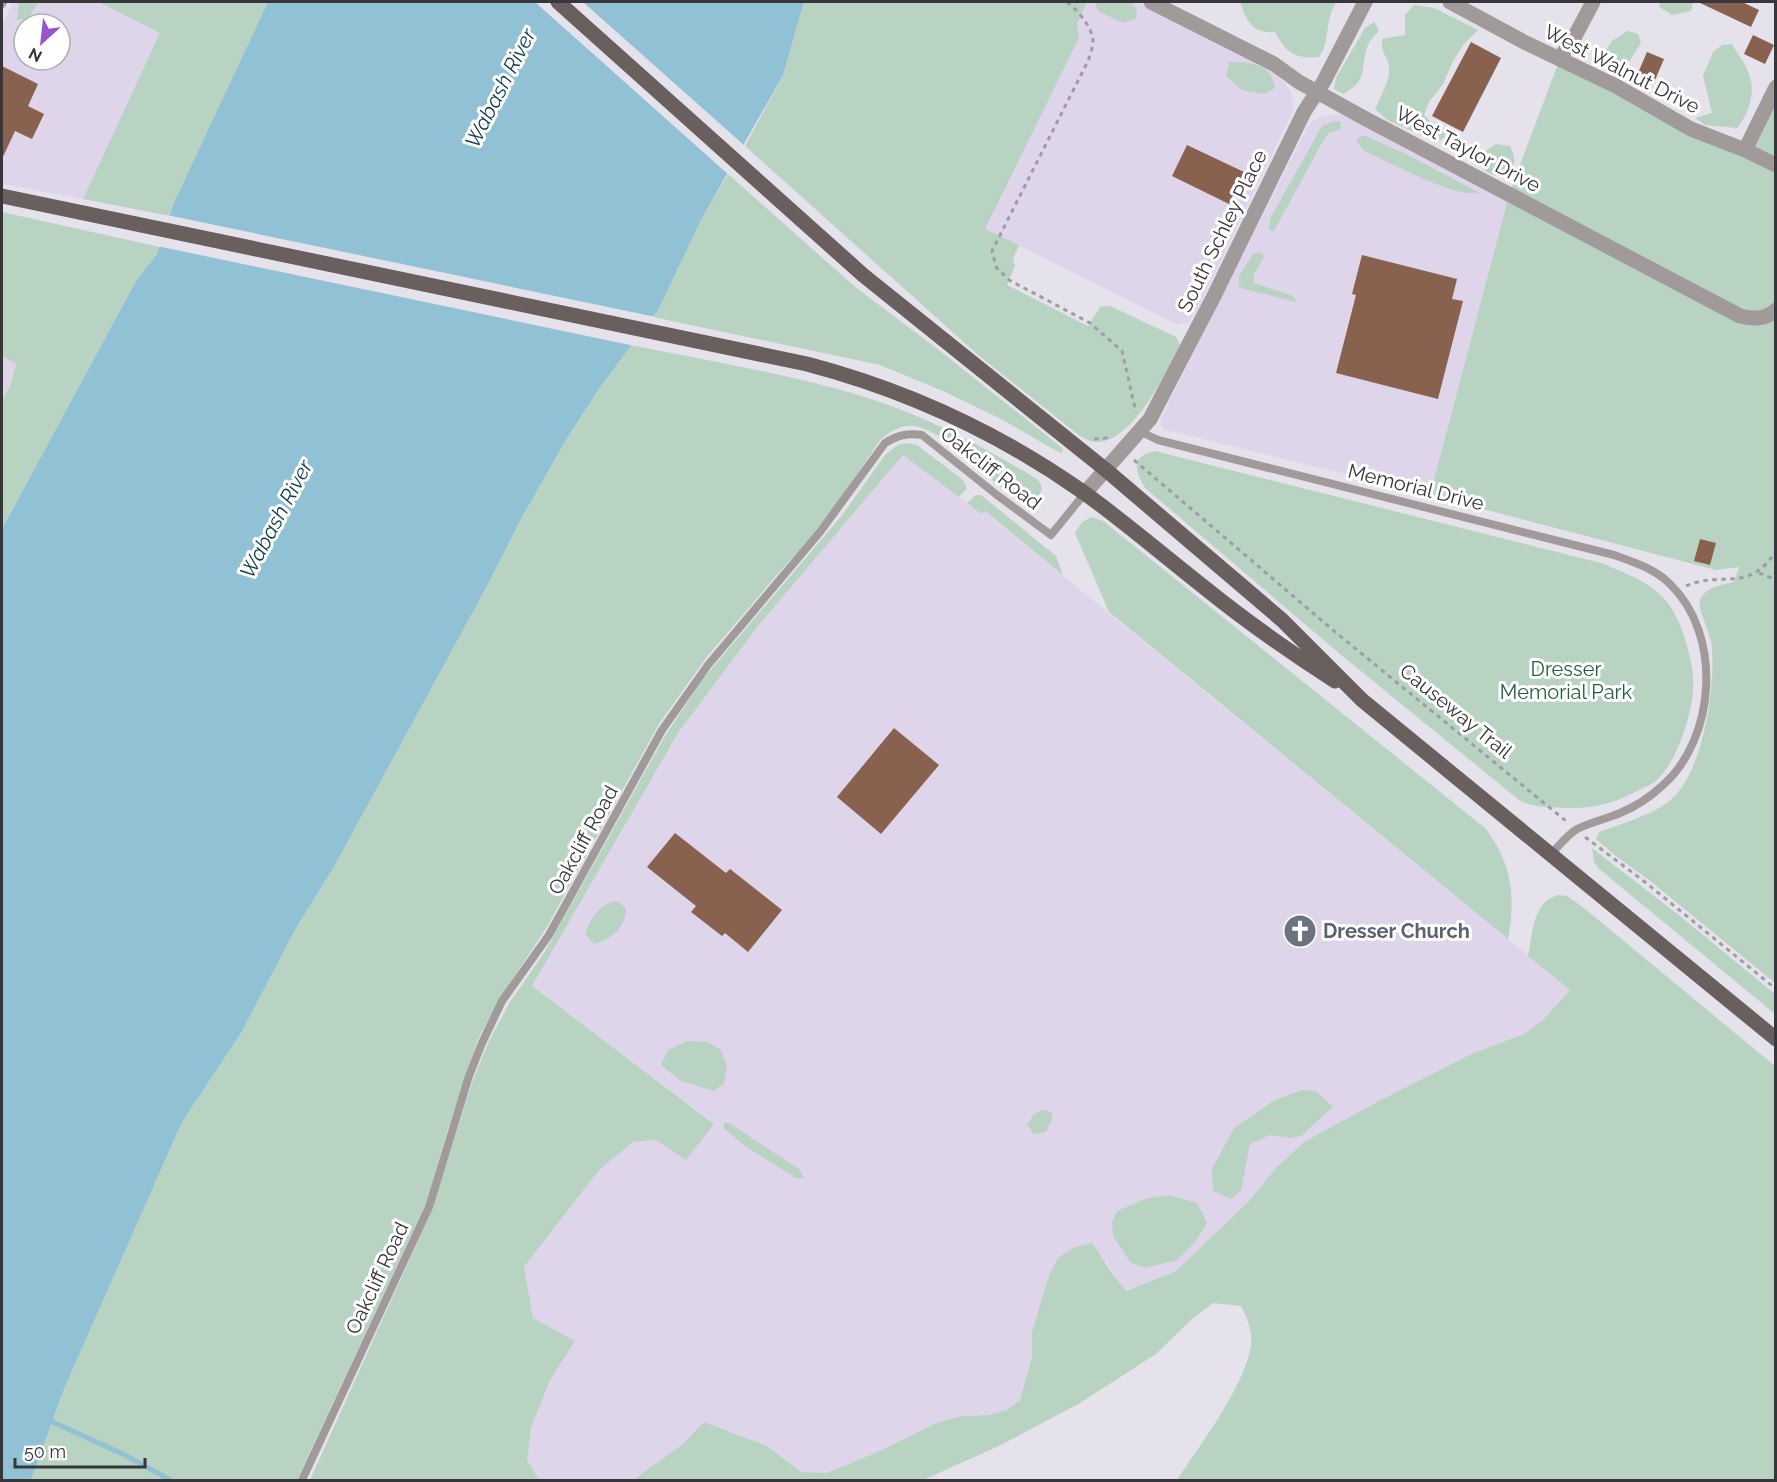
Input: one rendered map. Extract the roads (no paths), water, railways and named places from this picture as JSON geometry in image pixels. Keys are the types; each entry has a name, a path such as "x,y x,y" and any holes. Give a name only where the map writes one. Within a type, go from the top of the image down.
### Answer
{"main road":[{"path":"558,2 863,275 1106,470 1282,620 1362,700"},
{"path":"2,196 807,364 844,374 939,409 1012,447 1085,493 1268,637 1362,700 1776,1039"}],"street":[{"name":"West Taylor Drive","path":"1151,2 1275,64 1317,92 1740,316 1755,319 1773,313"},
{"name":"South Schley Place","path":"1085,493 1141,432 1150,419 1305,112 1365,2"},
{"name":"West Walnut Drive","path":"1450,2 1526,43 1616,86 1690,129 1745,150 1776,165"},
{"path":"1560,58 1593,2"},
{"path":"1745,150 1776,87"}],"lane":[{"name":"Memorial Drive","path":"1141,432 1158,440 1614,555 1654,571 1677,591 1693,615 1706,664 1706,688 1698,732 1678,769 1662,786 1642,802 1621,813 1576,830 1551,854"},
{"name":"Oakcliff Road","path":"302,1480 429,1207 469,1076 502,1001 549,934 662,730 708,665 820,532 885,443 895,437 909,433 922,435 1051,536 1085,493"}],"water":[{"name":"Wabash River","path":"268,2 804,2 783,75 701,220 658,310 601,386 567,438 335,865 295,930 241,1033 182,1122 64,1389 31,1480 2,1480 2,529 136,281 157,254 174,203"}],"waterway":[{"path":"48,1420 123,1454 170,1480"}],"place":[{"name":"Dresser Church","path":"1300,931"}],"park label":[{"name":"Dresser Memorial Park","path":"1566,680"}]}
